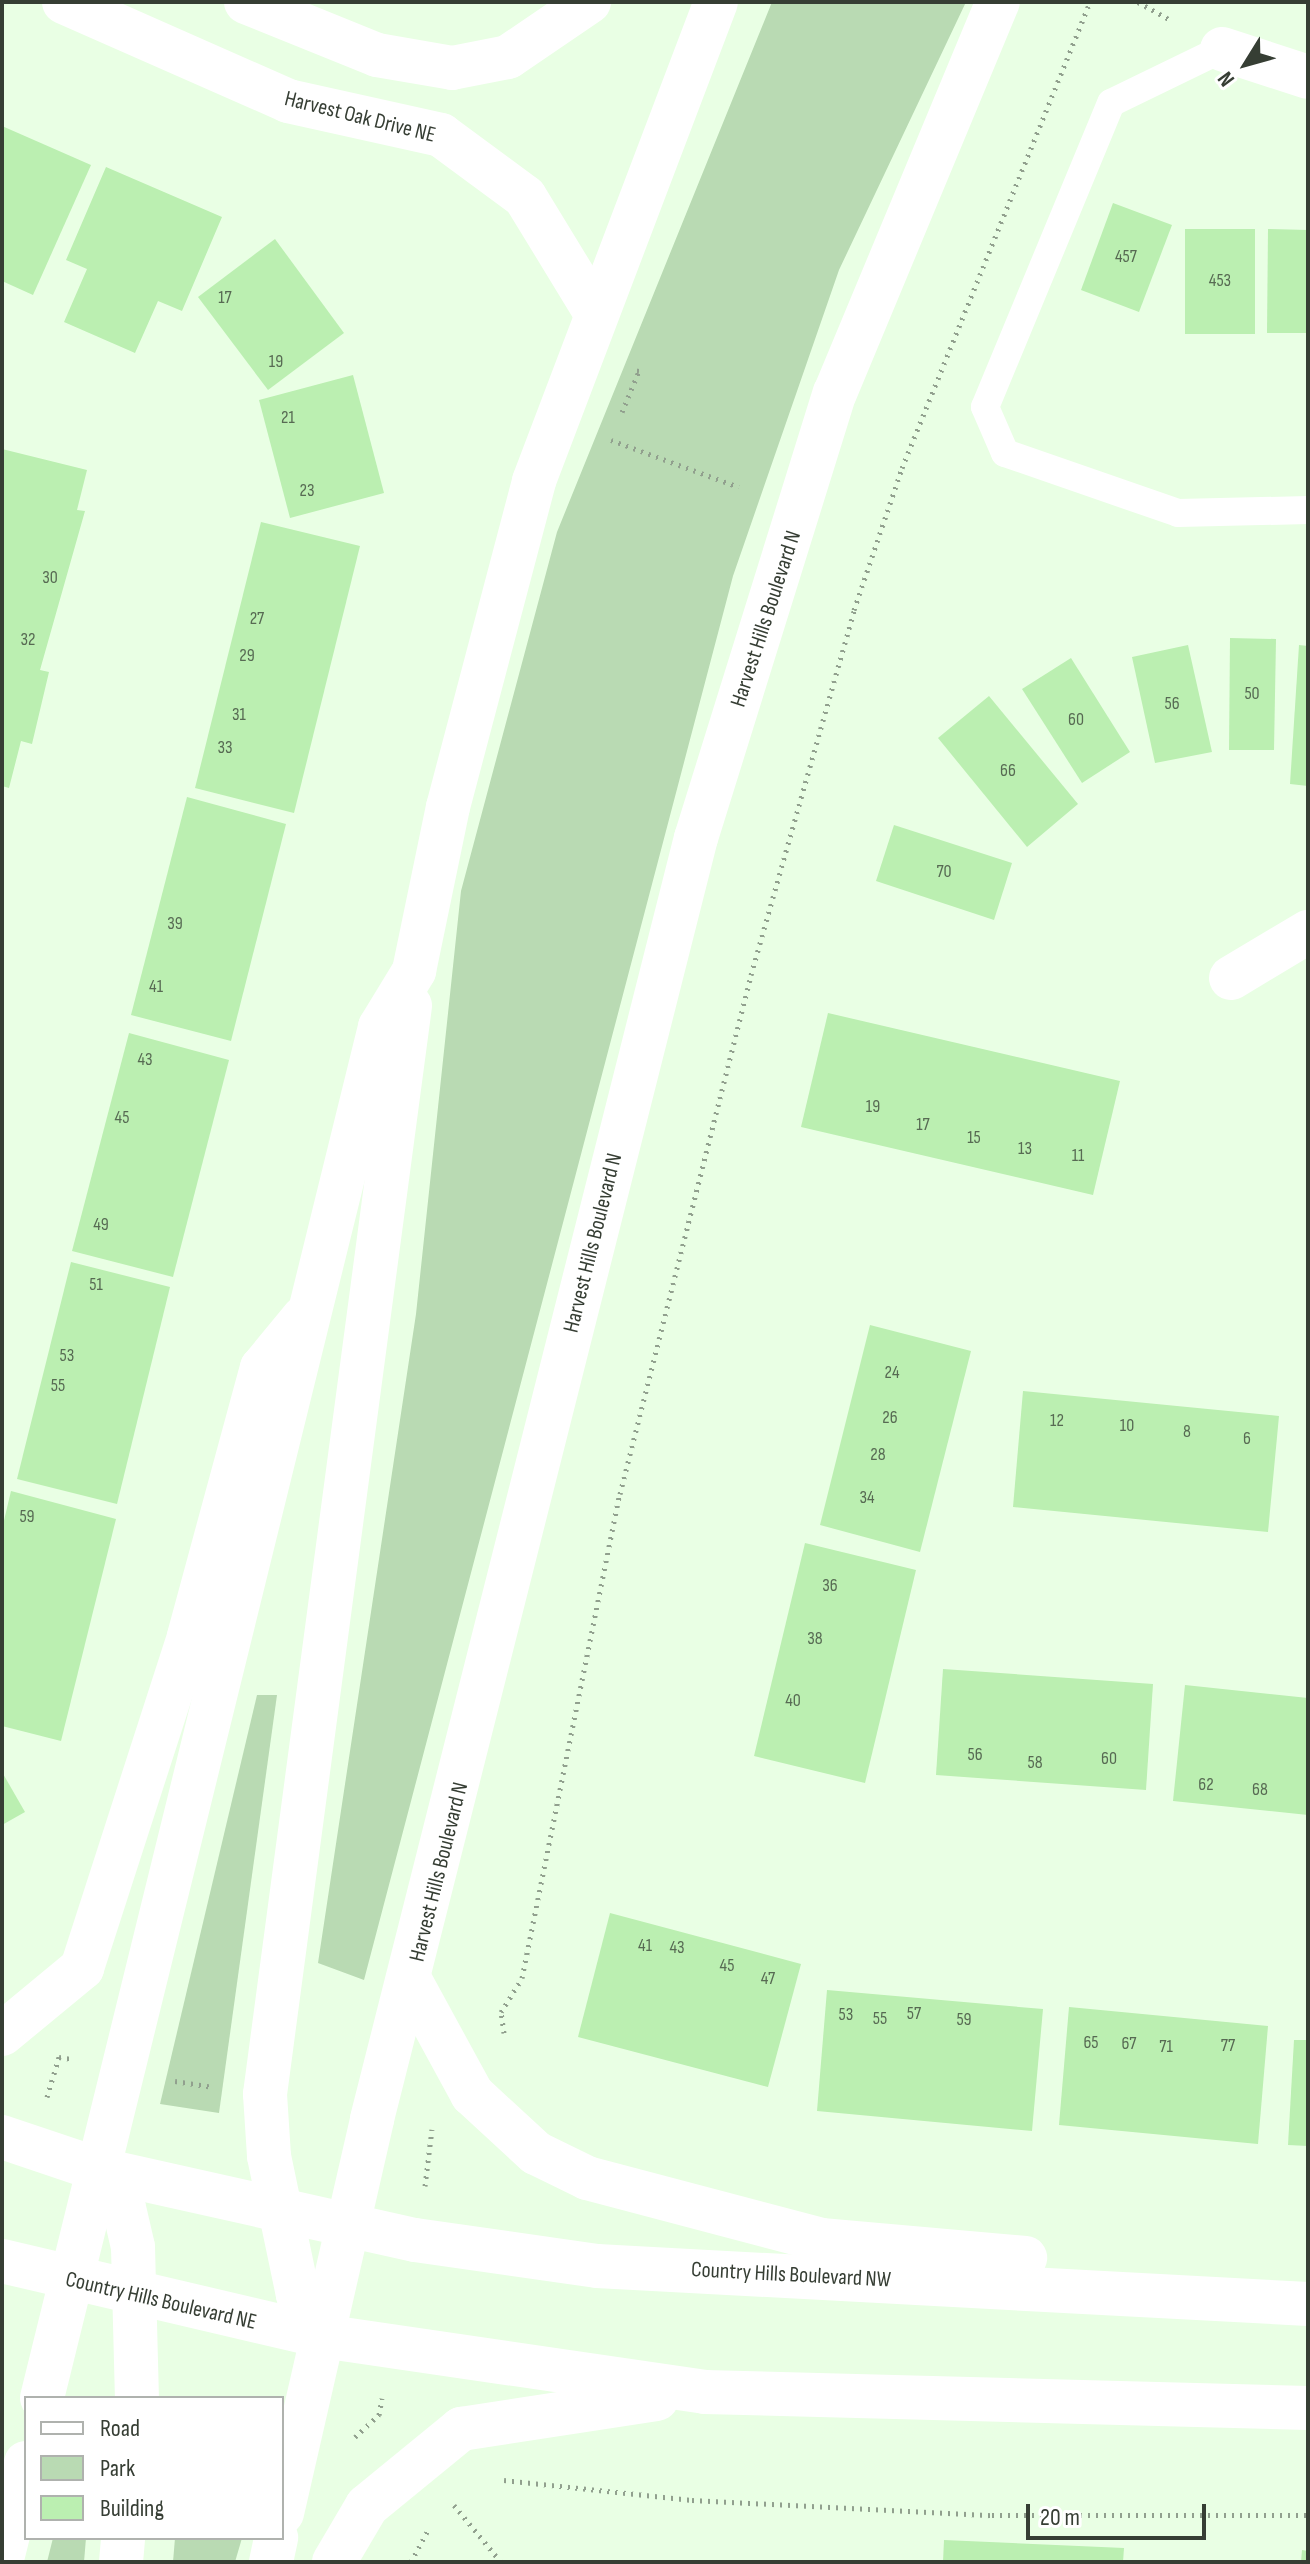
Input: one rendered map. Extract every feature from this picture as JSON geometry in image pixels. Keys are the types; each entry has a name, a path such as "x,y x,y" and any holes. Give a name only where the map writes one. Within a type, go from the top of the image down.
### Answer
{"main road":[{"name":"Harvest Oak Drive NE","path":"64,2 288,101 441,135 525,197 594,310"},
{"path":"246,2 377,55 452,68 508,57 589,2"},
{"path":"716,2 594,310 534,481 448,807 414,971 265,2094 280,2209 298,2295 322,2336 704,2392 1308,2408"},
{"name":"Harvest Hills Boulevard N","path":"284,2504 348,2223 696,838 835,393 998,2"},
{"path":"1222,49 1308,77"},
{"path":"1231,978 1308,932"},
{"path":"42,2396 380,1027 414,971"},
{"path":"2,2034 82,1968 189,1636 262,1368 313,1306"},
{"path":"411,1982 472,2094 536,2153 587,2178 821,2240 1210,2275 1305,2304"},
{"path":"2,2137 97,2169 280,2209"},
{"path":"97,2169 124,2208 135,2296 137,2396"},
{"name":"Country Hills Boulevard NW","path":"280,2209 597,2266 1305,2304"},
{"name":"Country Hills Boulevard NE","path":"2,2261 69,2281 322,2336"},
{"path":"334,2562 367,2506 461,2429 704,2392"},
{"path":"3,2550 24,2471"},
{"path":"121,2562 123,2540"},
{"path":"271,2562 276,2540"}],"lane":[{"path":"1222,49 1111,103 985,407 1005,453 1178,513 1308,510"}],"path":[{"path":"505,2045 501,2012 522,1978 620,1494 751,975 854,610 902,468 1058,97 1090,2"},
{"path":"617,365 639,371 610,441 739,487"},
{"path":"43,2113 59,2057"},
{"path":"160,2079 229,2090"},
{"path":"424,2199 432,2126"},
{"path":"491,2482 992,2515 1308,2515"},
{"path":"463,2492 449,2498 501,2562"}],"green space":[{"path":"772,2 966,2 839,270 733,576 364,1980 318,1963 416,1314 461,891 557,532"},
{"path":"257,1695 277,1695 219,2113 160,2104"},
{"path":"52,2540 86,2540 84,2562 47,2562"},
{"path":"175,2540 241,2540 235,2562 173,2562"}],"building":[{"path":"2,126 91,165 33,295 2,281"},
{"path":"106,167 222,217 182,311 158,301 135,353 64,322 87,269 66,260"},
{"path":"1113,203 1172,225 1139,312 1081,290"},
{"path":"1185,229 1255,229 1255,334 1185,334"},
{"path":"1268,229 1308,230 1308,333 1267,333"},
{"path":"275,239 344,333 268,390 198,297"},
{"path":"353,375 384,493 290,518 259,400"},
{"path":"2,449 87,470 77,510 85,511 40,670 49,672 32,744 21,741 9,788 2,786"},
{"path":"261,522 360,546 294,813 195,788"},
{"path":"1230,638 1276,639 1274,750 1229,750"},
{"path":"1188,645 1212,752 1155,763 1132,657"},
{"path":"1299,645 1308,646 1308,786 1290,784"},
{"path":"1071,658 1130,752 1082,783 1022,689"},
{"path":"989,696 1078,804 1027,847 938,738"},
{"path":"187,797 286,824 231,1041 131,1015"},
{"path":"894,825 1012,863 994,920 876,881"},
{"path":"828,1013 1120,1081 1093,1195 801,1127"},
{"path":"129,1033 229,1060 173,1277 72,1251"},
{"path":"71,1262 170,1287 117,1504 17,1479"},
{"path":"870,1325 971,1351 920,1552 820,1525"},
{"path":"1023,1391 1279,1416 1268,1532 1013,1507"},
{"path":"11,1491 116,1519 61,1741 2,1726 2,1529"},
{"path":"805,1543 916,1570 865,1783 754,1756"},
{"path":"943,1669 1153,1684 1146,1790 936,1775"},
{"path":"1185,1685 1308,1698 1308,1815 1173,1801"},
{"path":"2,1772 25,1812 2,1825"},
{"path":"610,1913 801,1964 768,2087 578,2037"},
{"path":"827,1990 1043,2009 1032,2131 817,2111"},
{"path":"1069,2007 1268,2026 1258,2144 1059,2125"},
{"path":"1294,2040 1308,2040 1308,2146 1288,2145"},
{"path":"944,2540 1124,2548 1123,2562 943,2562"},
{"path":"1302,2550 1308,2551 1308,2562 1301,2562"}]}
